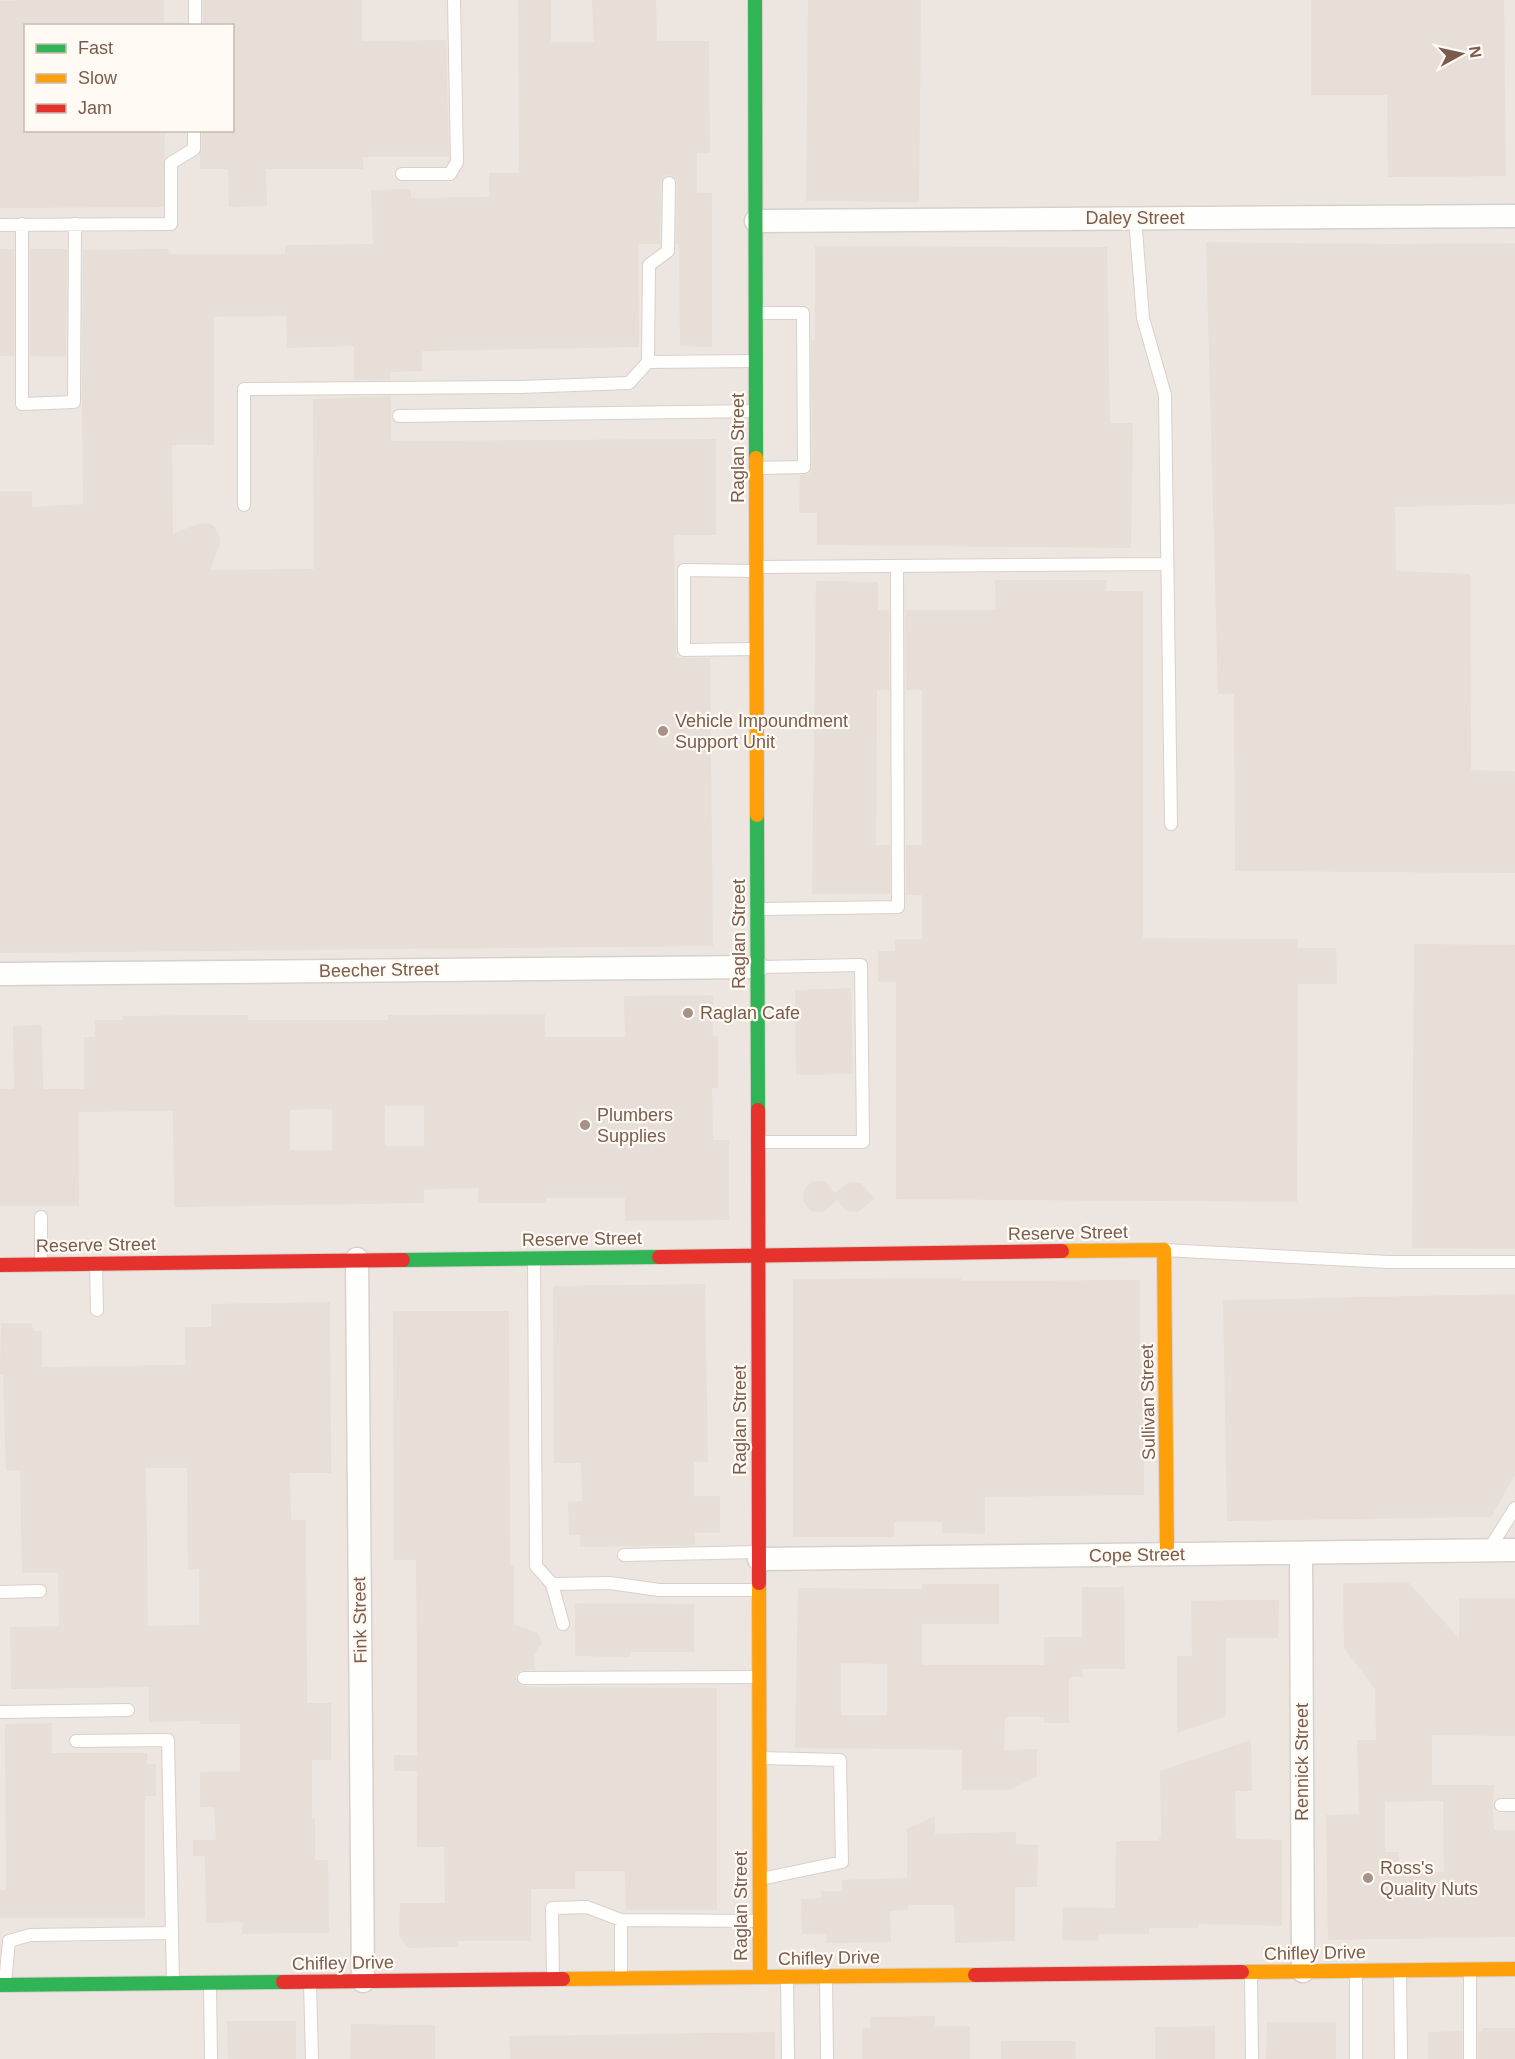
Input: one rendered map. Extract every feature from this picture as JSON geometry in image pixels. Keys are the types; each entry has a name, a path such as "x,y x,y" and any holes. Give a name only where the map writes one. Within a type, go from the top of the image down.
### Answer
{"street":[{"name":"Raglan Street","path":"755,0 760,1977"},
{"name":"Daley Street","path":"756,221 1515,216"},
{"name":"Beecher Street","path":"0,974 757,967"},
{"name":"Reserve Street","path":"0,1265 1164,1250"},
{"name":"Sullivan Street","path":"1164,1250 1167,1554"},
{"name":"Fink Street","path":"357,1259 363,1981"},
{"name":"Cope Street","path":"759,1555 1515,1550"},
{"name":"Rennick Street","path":"1301,1552 1303,1971"},
{"name":"Chifley Drive","path":"2,1984 1515,1969"}],"lane":[{"path":"195,0 195,24"},
{"path":"402,174 450,174 457,162 454,0"},
{"path":"0,225 171,224 171,163 194,149 194,132"},
{"path":"244,505 244,389 520,387 629,383 648,362 649,265 668,251 669,183"},
{"path":"1135,218 1143,318 1165,395 1171,824"},
{"path":"22,224 22,404 74,402 75,224"},
{"path":"756,313 803,313 804,466 756,468"},
{"path":"648,362 756,361"},
{"path":"399,416 756,411"},
{"path":"756,649 684,650 684,570 1167,564"},
{"path":"757,909 898,907 897,566"},
{"path":"757,967 861,965 864,1142 758,1142"},
{"path":"41,1217 41,1264"},
{"path":"1164,1250 1388,1262 1515,1262"},
{"path":"534,1257 536,1566 552,1584 563,1624"},
{"path":"96,1263 97,1310"},
{"path":"1488,1551 1515,1508"},
{"path":"624,1555 759,1555"},
{"path":"552,1584 610,1583 659,1590 759,1590"},
{"path":"0,1592 40,1591"},
{"path":"524,1678 759,1677"},
{"path":"0,1712 128,1710"},
{"path":"76,1741 168,1740 173,1983"},
{"path":"759,1758 840,1760 842,1862 759,1879"},
{"path":"1501,1805 1515,1805"},
{"path":"553,1979 552,1908 587,1907 621,1920 759,1921"},
{"path":"621,1920 621,1978"},
{"path":"2,1984 9,1941 30,1935 171,1933"},
{"path":"1470,1969 1470,2059"},
{"path":"1356,1970 1356,2059"},
{"path":"1400,1970 1401,2059"},
{"path":"1251,1971 1252,2059"},
{"path":"787,1976 788,2059"},
{"path":"826,1976 826,2059"},
{"path":"310,1981 312,2059"},
{"path":"210,1982 211,2059"}],"shaded area":[{"path":"0,0 1515,0 1515,2059 0,2059"}],"building":[{"path":"164,0 164,24 24,24 24,132 165,132 163,207 0,208 0,1"},
{"path":"203,0 362,0 362,41 446,40 449,157 363,157 363,169 266,169 267,206 229,207 228,169 200,169 200,154 202,132 234,132 234,24 203,24"},
{"path":"518,0 551,0 551,42 594,42 592,0 656,0 657,41 709,41 710,153 697,153 697,193 712,193 712,347 680,346 679,244 676,244 677,183 676,179 670,175 665,176 661,183 660,244 638,244 639,347 422,351 422,371 391,372 391,380 354,380 354,346 287,348 286,316 214,317 214,445 172,445 173,534 200,523 211,524 220,537 220,543 210,570 314,569 313,399 391,396 391,441 716,439 716,535 674,535 676,658 710,658 713,946 0,953 0,491 32,491 32,507 83,504 83,250 168,249 169,254 285,254 285,245 373,244 371,190 411,189 411,198 489,197 489,173 519,173"},
{"path":"808,0 921,0 919,202 806,201"},
{"path":"1311,0 1504,0 1506,176 1388,177 1387,95 1311,95"},
{"path":"1206,242 1515,243 1515,504 1395,507 1396,571 1470,574 1471,770 1515,771 1515,873 1235,871 1234,694 1218,694"},
{"path":"815,246 1107,247 1110,423 1133,423 1131,548 817,545 817,513 799,513 800,475 809,474 812,467 811,340 815,340"},
{"path":"0,249 14,249 14,356 0,356"},
{"path":"30,249 67,249 66,357 30,356"},
{"path":"995,580 1107,580 1106,591 1143,591 1143,938 1298,939 1298,948 1336,948 1337,984 1298,984 1297,1202 896,1199 896,982 878,982 878,951 895,951 895,939 922,939 922,895 906,895 906,845 922,845 922,690 906,690 905,610 996,610"},
{"path":"816,581 878,582 878,610 889,610 889,690 877,690 876,845 890,845 890,894 812,894"},
{"path":"1414,944 1515,945 1515,1249 1412,1248"},
{"path":"851,988 853,1074 796,1075 795,990"},
{"path":"713,995 713,1036 718,1036 718,1088 712,1088 713,1140 729,1140 729,1220 625,1221 625,1198 546,1198 546,1203 478,1203 478,1188 424,1190 424,1203 174,1207 173,1111 78,1112 79,1206 0,1206 0,1089 14,1089 13,1026 42,1025 43,1089 84,1089 84,1037 95,1037 95,1020 123,1020 123,1016 248,1015 248,1020 388,1020 388,1015 545,1014 545,1037 625,1037 624,996","holes":["385,1106 424,1106 424,1146 385,1146","332,1109 332,1150 290,1150 290,1110"]},
{"path":"813,1181 826,1182 835,1193 849,1182 861,1183 874,1199 858,1212 846,1211 837,1200 823,1212 811,1211 803,1201 804,1189"},
{"path":"961,1278 961,1281 1140,1280 1144,1495 985,1497 985,1534 942,1533 942,1522 894,1522 894,1537 793,1537 793,1279"},
{"path":"705,1284 708,1462 694,1462 694,1496 720,1496 720,1533 695,1533 695,1545 580,1547 580,1535 569,1535 568,1502 582,1501 581,1463 554,1463 553,1286"},
{"path":"1515,1294 1515,1475 1491,1517 1227,1521 1223,1300"},
{"path":"330,1302 331,1473 290,1473 291,1520 306,1520 307,1703 331,1703 331,1760 312,1760 315,1860 328,1860 329,1933 242,1934 243,1922 206,1923 205,1856 193,1856 193,1840 216,1840 214,1807 200,1807 200,1772 240,1771 240,1724 200,1724 200,1721 149,1722 149,1687 11,1689 10,1627 59,1626 58,1573 22,1573 20,1470 6,1471 3,1375 0,1375 1,1323 32,1323 33,1331 42,1331 42,1367 185,1365 185,1327 211,1327 211,1304","holes":["146,1468 187,1468 188,1570 199,1569 199,1625 148,1626"]},
{"path":"393,1311 509,1311 510,1565 514,1565 514,1624 538,1633 542,1643 534,1656 535,1670 519,1671 516,1677 517,1683 535,1687 717,1688 717,1910 626,1910 625,1871 575,1871 575,1889 531,1889 531,1941 458,1941 458,1947 408,1948 399,1936 400,1903 445,1903 444,1847 417,1847 417,1771 394,1771 394,1755 417,1755 417,1657 416,1560 394,1560"},
{"path":"1408,1582 1459,1638 1459,1598 1515,1598 1515,1736 1432,1735 1432,1785 1494,1785 1494,1830 1515,1830 1515,1937 1328,1940 1326,1815 1359,1814 1357,1740 1376,1740 1375,1689 1344,1648 1343,1583","holes":["1443,1801 1444,1872 1399,1872 1399,1852 1385,1852 1385,1802"]},
{"path":"922,1584 999,1584 999,1624 922,1624 922,1665 1044,1665 1044,1637 1082,1637 1082,1587 1124,1587 1125,1669 1082,1669 1083,1677 1069,1677 1069,1723 1044,1723 1044,1717 1005,1717 1004,1750 1037,1749 1037,1776 1009,1790 962,1790 962,1750 795,1748 798,1588 922,1589","holes":["841,1663 887,1664 887,1715 841,1715"]},
{"path":"1279,1600 1278,1638 1226,1638 1226,1716 1177,1733 1177,1656 1192,1656 1191,1601"},
{"path":"575,1603 694,1604 694,1652 630,1652 630,1657 575,1656"},
{"path":"52,1723 52,1753 147,1753 147,1764 156,1764 156,1796 145,1796 145,1918 0,1918 0,1890 6,1890 5,1724"},
{"path":"1251,1740 1252,1791 1235,1791 1236,1839 1282,1840 1282,1926 1199,1924 1199,1928 1149,1928 1149,1934 1099,1934 1098,1941 1062,1940 1063,1907 1115,1908 1116,1841 1159,1841 1161,1838 1160,1771"},
{"path":"935,1816 935,1834 1016,1832 1016,1844 1038,1845 1037,1887 1015,1887 1015,1941 955,1943 954,1905 908,1905 908,1910 890,1911 891,1942 826,1943 827,1934 802,1934 801,1899 821,1898 821,1891 842,1891 842,1880 907,1878 907,1829"},
{"path":"935,2016 935,2026 970,2026 970,2059 862,2059 862,2028 870,2028 870,2017"},
{"path":"227,2021 296,2021 296,2059 228,2059"},
{"path":"1267,2022 1336,2022 1336,2059 1266,2059"},
{"path":"351,2024 435,2025 435,2059 350,2059"},
{"path":"1215,2026 1215,2059 1155,2059 1155,2027"},
{"path":"1482,2028 1515,2028 1515,2059 1478,2059 1478,2031 1482,2031"},
{"path":"1462,2031 1462,2059 1428,2059 1428,2032"},
{"path":"775,2032 775,2059 510,2059 509,2036"},
{"path":"1001,2041 1075,2041 1076,2059 1001,2059"}],"traffic: fast":[{"path":"755,0 756,458"},
{"path":"757,815 758,1110"},
{"path":"403,1260 659,1257"},
{"path":"0,1985 283,1982"}],"traffic: slow":[{"path":"756,458 757,815"},
{"path":"1062,1251 1164,1250 1167,1554"},
{"path":"759,1583 760,1977"},
{"path":"1242,1972 1515,1969"},
{"path":"563,1979 975,1975"}],"traffic: jam":[{"path":"758,1110 759,1583"},
{"path":"659,1257 1062,1251"},
{"path":"0,1265 403,1260"},
{"path":"975,1975 1242,1972"},
{"path":"283,1982 563,1979"}],"place":[{"name":"Vehicle Impoundment Support Unit","path":"663,731"},
{"name":"Raglan Cafe","path":"688,1013"},
{"name":"Plumbers Supplies","path":"585,1125"},
{"name":"Ross's Quality Nuts","path":"1368,1878"}]}
